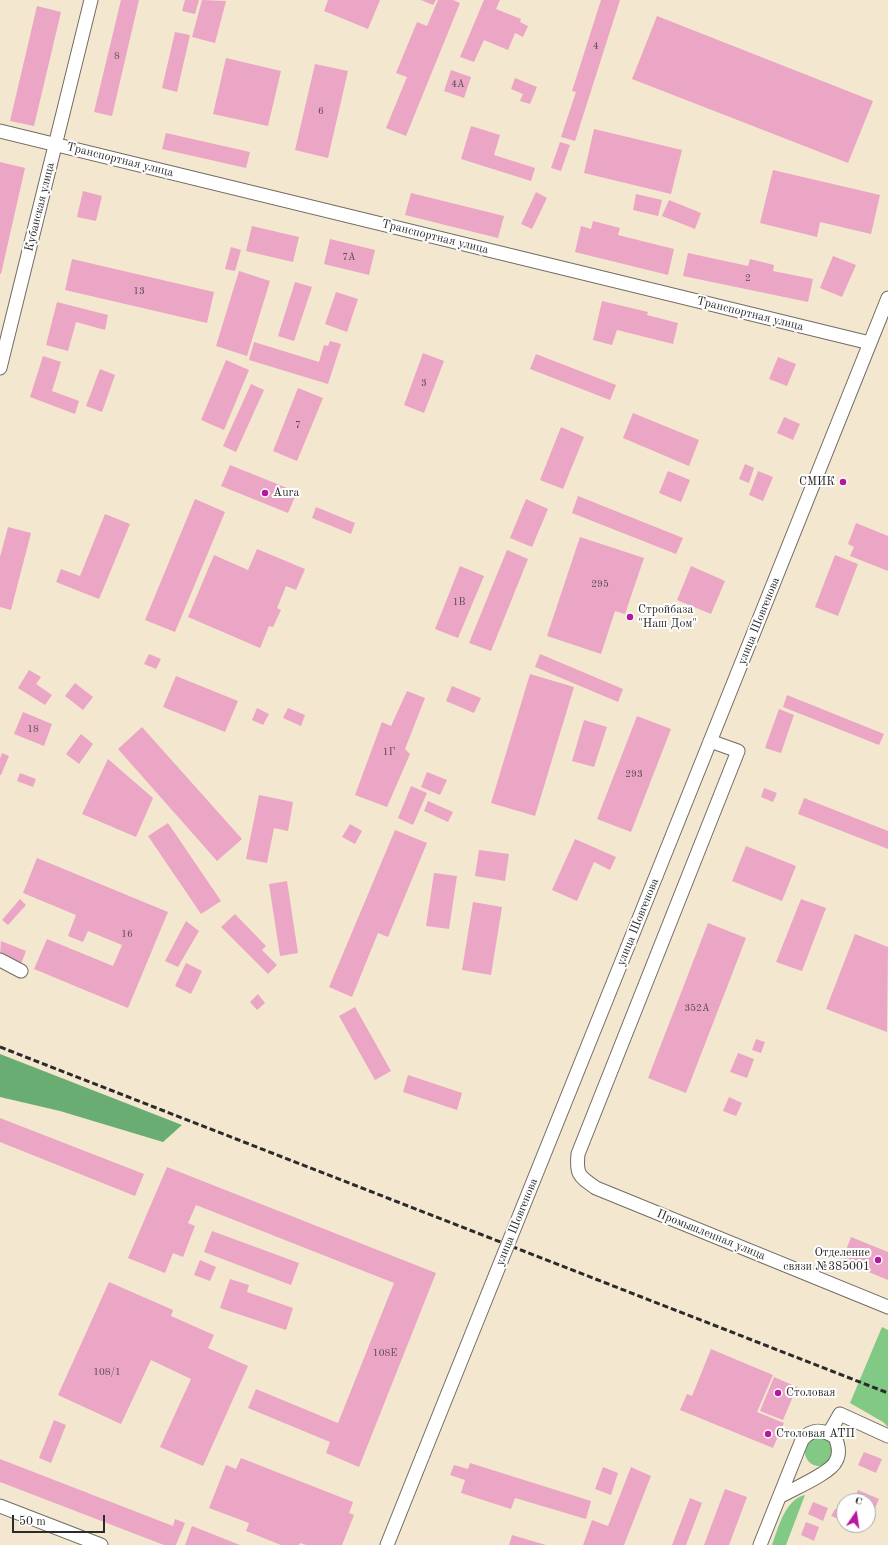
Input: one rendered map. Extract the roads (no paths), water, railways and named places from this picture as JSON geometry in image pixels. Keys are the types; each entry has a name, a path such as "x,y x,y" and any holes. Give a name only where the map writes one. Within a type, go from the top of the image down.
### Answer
{"street":[{"name":"Кубанская улица","path":"0,368 91,0"},
{"name":"Транспортная улица","path":"0,131 870,343"},
{"name":"улица Шовгенова","path":"387,1545 888,298"},
{"name":"Промышленная улица","path":"710,741 738,751 578,1154 577,1168 580,1177 596,1188 888,1307"},
{"path":"0,960 20,971"},
{"path":"829,1432 840,1414 888,1436"},
{"path":"760,1545 802,1440 808,1433 820,1430 829,1432 836,1437 838,1446 836,1461 827,1472 780,1496"},
{"path":"0,1506 101,1545"}],"railway":[{"path":"0,1047 888,1393"}],"place":[{"name":"СМИК","path":"843,482"},
{"name":"Aura","path":"265,493"},
{"name":"Стройбаза \"Наш Дом\"","path":"630,617"},
{"name":"Отделение связи №385001","path":"878,1260"},
{"name":"Столовая","path":"778,1393"},
{"name":"Столовая АТП","path":"768,1434"}]}
